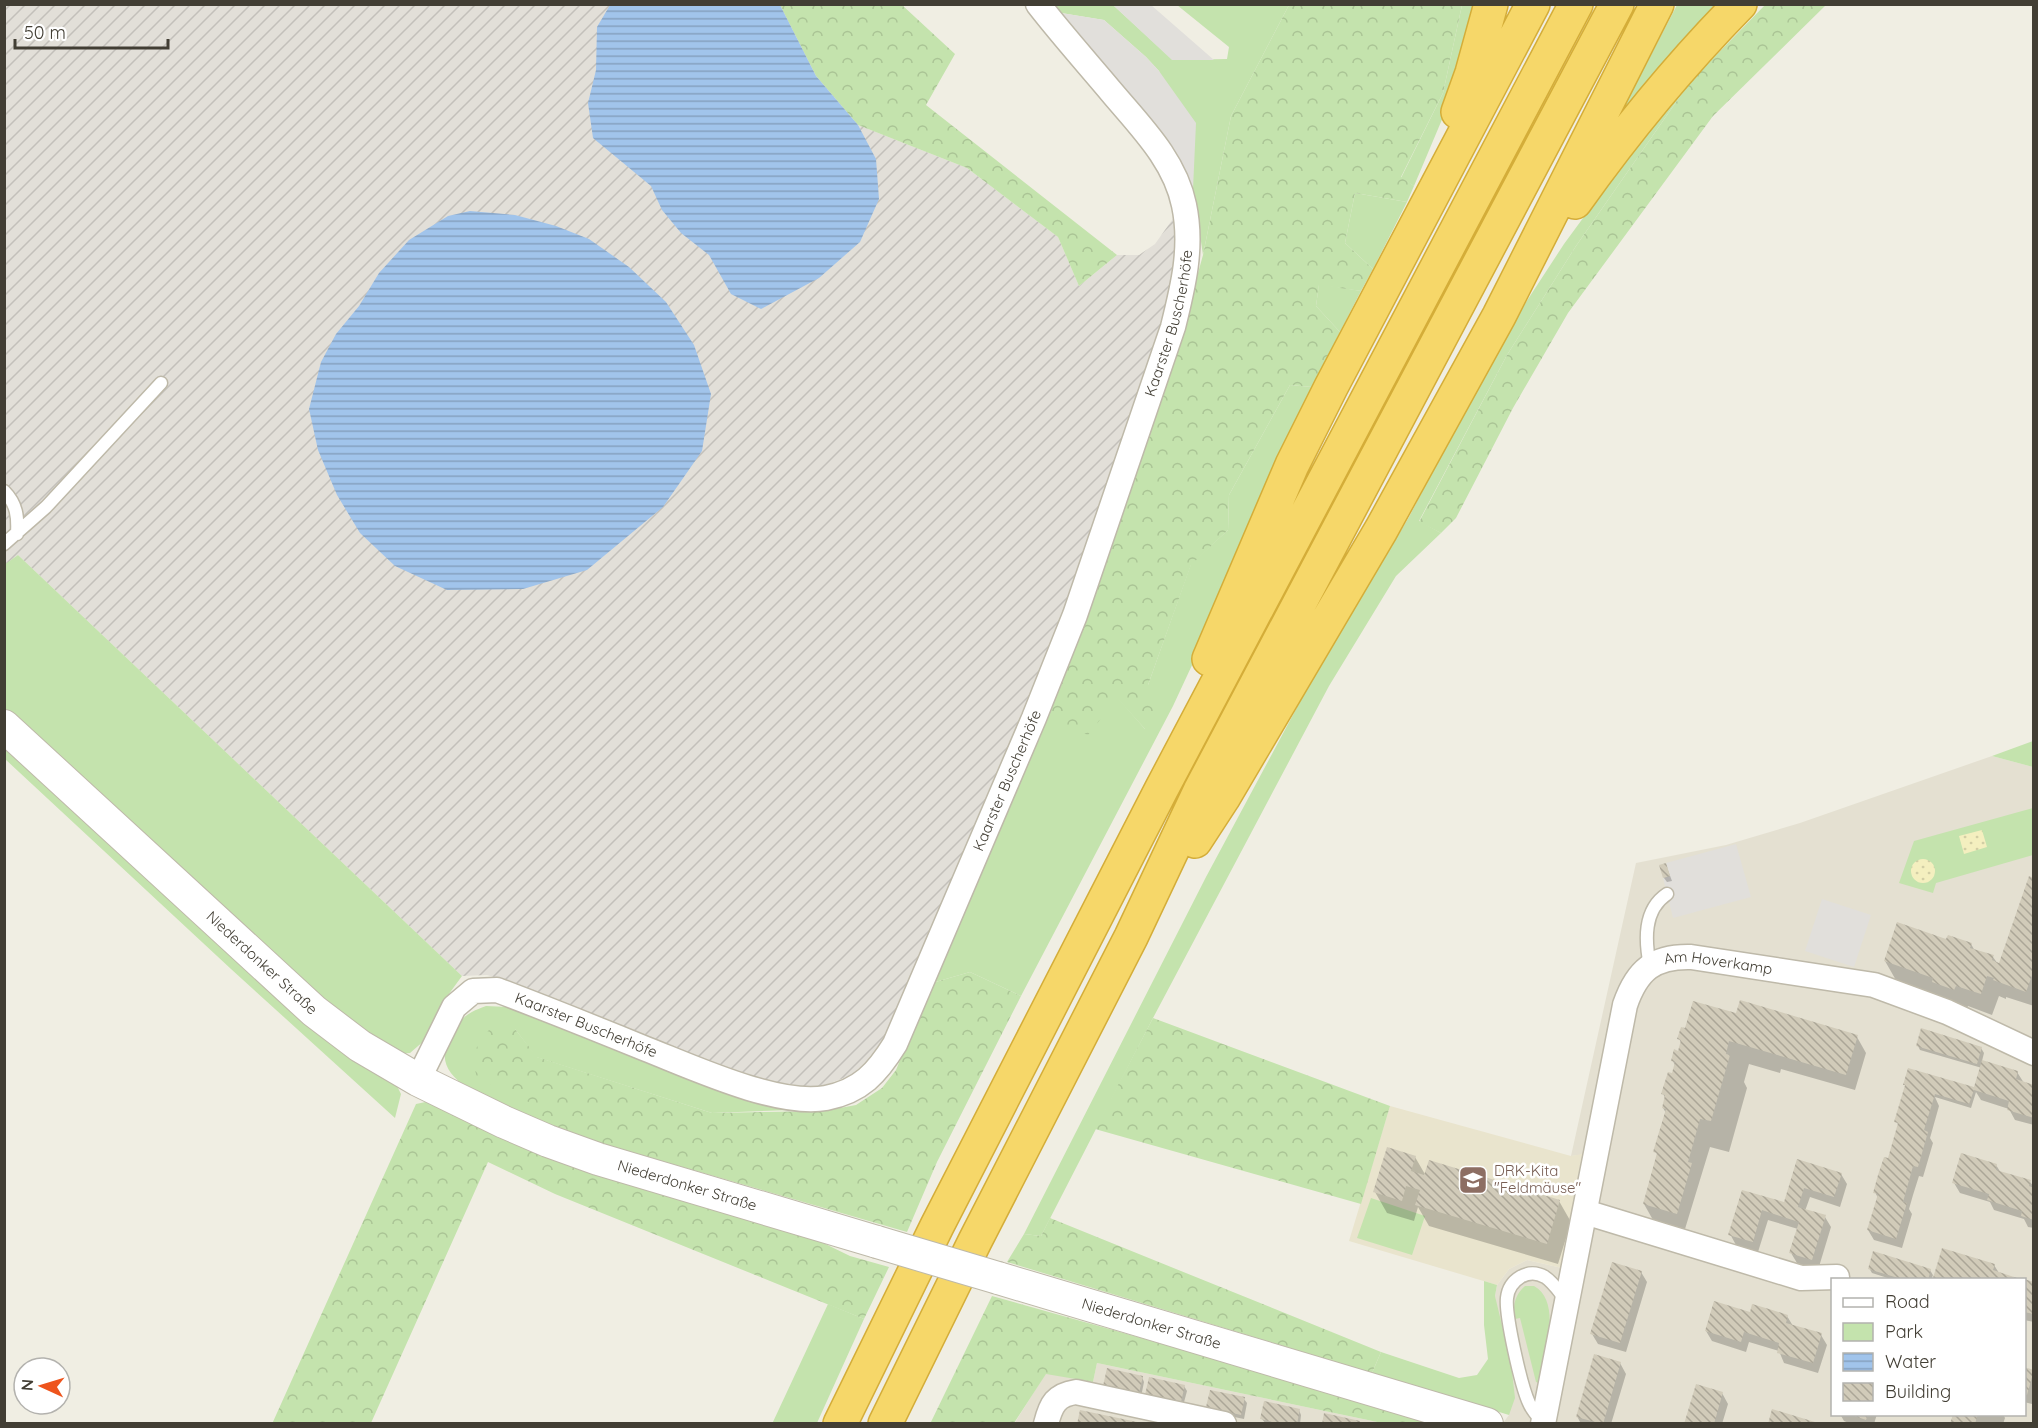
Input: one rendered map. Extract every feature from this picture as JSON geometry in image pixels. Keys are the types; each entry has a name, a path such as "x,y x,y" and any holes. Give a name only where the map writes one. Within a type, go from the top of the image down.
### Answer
{"highway":[{"path":"1410,238 1472,73 1491,4"},
{"path":"1161,790 1211,652 1292,465 1533,4"},
{"path":"840,1424 937,1226 1161,790 1576,4"},
{"path":"885,1424 975,1241 1131,938 1200,791 1617,4"},
{"path":"1131,938 1229,789 1381,530 1499,316 1657,4"},
{"path":"1499,316 1539,253 1611,152 1670,79 1740,4"}],"street":[{"name":"Kaarster Buscherhöfe","path":"418,1080 454,1007 473,991 497,990 736,1084 790,1098 825,1098 859,1086 881,1067 895,1044 1075,615 1173,327 1185,280 1188,242 1184,205 1172,170 1155,143 1038,4"},
{"name":"Niederdonker Straße","path":"4,726 314,1011 360,1046 418,1080 504,1122 588,1155 1487,1424"},
{"name":"Am Hoverkamp","path":"1543,1423 1625,1005 1637,979 1650,966 1669,958 1691,957 1874,985 1947,1012 2034,1053"},
{"path":"1585,1212 1801,1278 1837,1277"},
{"path":"1046,1424 1055,1400 1064,1394 1077,1392 1224,1424"}],"lane":[{"path":"4,544 46,507 162,383"},
{"path":"4,491 11,498 18,514 17,534"},
{"path":"1650,966 1646,937 1648,922 1658,900 1667,894"},
{"path":"1543,1423 1533,1411 1526,1397 1508,1318 1508,1292 1510,1286 1519,1277 1526,1274 1538,1274 1548,1279 1567,1301"}],"shaded area":[{"path":"5,5 780,5 816,76 858,125 967,168 1058,237 1079,286 1117,255 1139,255 1155,244 1177,213 1177,270 1163,329 1067,609 895,1018 878,1050 852,1075 822,1086 788,1086 732,1072 512,982 487,975 462,976 18,555 5,565"},
{"path":"1113,5 1151,5 1214,60 1172,60"},
{"path":"1055,12 1104,20 1159,71 1196,123 1193,189 1175,152"},
{"path":"1992,756 2033,767 2033,1423 1503,1423 1509,1415 1495,1296 1497,1285 1509,1269 1527,1260 1562,1268 1582,1155 1571,1156 1636,863 1726,845 1800,823"},
{"path":"1736,844 1751,897 1673,918 1663,878 1670,876 1666,863"},
{"path":"1822,899 1871,915 1854,967 1805,951"},
{"name":"DRK-Kita \"Feldmäuse\"","path":"1390,1106 1571,1156 1582,1154 1562,1268 1527,1260 1509,1269 1497,1285 1349,1241"},
{"path":"1097,1363 1382,1423 1014,1424 1046,1373 1093,1382"}],"green space":[{"path":"780,5 902,5 955,54 926,105 1117,255 1079,286 1058,237 967,168 858,125 816,76"},
{"path":"1050,5 1113,5 1173,60 1227,59 1229,47 1177,5 1289,5 1231,116 1203,255 1193,189 1193,166 1159,71 1104,20 1055,12"},
{"path":"1289,5 1462,5 1443,93 1401,177 1414,186 1407,202 1355,193 1345,243 1373,269 1361,291 1319,285 1316,306 1340,332 1312,387 1290,385 1229,495 1228,530 1191,565 1148,685 1160,718 1145,729 1117,698 1088,735 1045,719 1190,302 1203,255 1231,116"},
{"path":"1462,5 1478,5 1446,110 1414,186 1401,178 1443,93"},
{"path":"1677,5 1730,5 1607,139"},
{"path":"1765,5 1826,5 1713,116 1568,313 1513,408 1456,518 1441,533 1419,522 1507,355 1576,246 1690,82"},
{"path":"1690,82 1576,246 1507,355 1419,521 1441,533 1396,576 1329,686 1153,1018 1041,1236 1024,1234 1206,877 1309,685 1409,517 1500,342 1564,244 1622,165"},
{"path":"1355,193 1407,202 1373,269 1345,243"},
{"path":"1319,284 1361,291 1340,332 1316,306"},
{"path":"1290,385 1312,387 1280,455 1226,592 1173,706 1021,996 970,972 932,983 1045,719 1117,697 1145,729 1148,685 1191,564 1228,530 1229,495"},
{"path":"18,555 462,976 443,1002 425,1040 410,1053 394,1054 365,1039 5,712 4,565"},
{"path":"4,739 394,1080 401,1094 395,1118 5,759"},
{"path":"2033,741 2033,767 1992,756"},
{"path":"2033,808 2033,855 1936,883 1933,893 1899,883 1914,841"},
{"path":"970,972 1021,996 937,1162 907,1232 603,1144 533,1118 533,1104 477,1078 472,1058 481,1038 494,1025 515,1029 537,1057 712,1113 824,1111 856,1105 882,1088 896,1070 932,983"},
{"path":"486,1006 508,1007 751,1101 791,1110 712,1113 536,1057 515,1029 533,1104 533,1118 478,1094 453,1076 446,1064 445,1050 457,1026 468,1014"},
{"path":"1153,1018 1390,1106 1361,1204 1095,1129"},
{"path":"435,1100 811,1237 850,1256 889,1267 864,1319 555,1194 488,1162 371,1423 272,1424 416,1104"},
{"path":"1371,1198 1425,1216 1412,1255 1357,1238"},
{"path":"1050,1218 1381,1352 1372,1373 1007,1262 1024,1234 1041,1236"},
{"path":"1484,1281 1497,1285 1495,1296 1511,1363 1515,1398 1509,1415 1372,1373 1381,1352 1459,1378 1477,1375 1488,1359 1484,1325"},
{"path":"1525,1286 1534,1286 1543,1294 1548,1304 1550,1317 1539,1383 1536,1382 1520,1318 1515,1319 1514,1314 1517,1297"},
{"path":"992,1296 1436,1421 1435,1424 1382,1423 1097,1363 1093,1382 1046,1374 1014,1423 930,1424"},
{"path":"828,1304 864,1319 817,1423 772,1424"}],"sand":[{"path":"1982,830 1987,847 1964,854 1959,836"},
{"path":"1923,859 1928,860 1934,866 1934,876 1928,882 1923,883 1918,882 1912,876 1911,871 1912,866 1918,860"}],"water":[{"path":"610,5 780,5 816,76 858,125 876,159 879,199 860,242 819,278 761,309 731,294 709,255 681,233 662,210 651,186 593,138 588,103 596,70 597,27"},
{"path":"470,211 515,215 556,226 589,239 629,267 666,302 694,345 711,394 702,451 663,507 587,570 523,589 447,590 395,566 360,533 337,495 318,450 309,409 321,362 336,334 359,306 379,273 409,240 448,216"}],"building":[{"path":"1666,863 1670,876 1663,878 1659,865"},
{"path":"2029,876 2034,878 2034,970 2026,992 1987,976 1981,994 1956,986 1954,990 1932,982 1933,978 1884,961 1897,922 1946,939 1948,935 1972,943 1970,948 1994,955 1992,960 1999,963"},
{"path":"1740,1000 1858,1035 1846,1075 1729,1041 1726,1054 1730,1055 1711,1121 1700,1119 1688,1162 1692,1163 1677,1214 1643,1204 1657,1153 1653,1152 1666,1109 1662,1108 1665,1095 1661,1094 1668,1072 1672,1073 1675,1062 1671,1061 1674,1049 1678,1051 1681,1040 1677,1039 1681,1027 1685,1028 1693,1001 1736,1013"},
{"path":"1921,1028 1982,1047 1977,1064 1916,1046"},
{"path":"1982,1060 2018,1071 2016,1079 2034,1085 2034,1118 2007,1110 2009,1101 1974,1090 1969,1104 1935,1094 1924,1130 1928,1132 1918,1167 1913,1166 1903,1202 1907,1203 1896,1239 1867,1230 1878,1194 1873,1193 1878,1175 1884,1157 1888,1158 1898,1123 1894,1122 1908,1068 1974,1087"},
{"path":"1387,1147 1416,1156 1411,1171 1424,1175 1429,1160 1560,1200 1547,1244 1415,1205 1420,1190 1406,1186 1402,1201 1373,1192"},
{"path":"1961,1153 1997,1164 1996,1170 2031,1180 2029,1186 2034,1188 2034,1220 2021,1216 2022,1211 1987,1200 1989,1194 1952,1183"},
{"path":"1797,1159 1842,1173 1834,1197 1804,1188 1798,1207 1826,1215 1812,1260 1789,1253 1799,1222 1762,1210 1753,1242 1728,1235 1742,1190 1784,1202"},
{"path":"1942,1248 1995,1264 1993,1270 2017,1278 1933,1278"},
{"path":"1873,1251 1931,1269 1929,1278 1898,1278 1868,1269"},
{"path":"1612,1262 1642,1271 1620,1343 1590,1334"},
{"path":"2026,1280 2034,1282 2034,1314 2026,1312"},
{"path":"1714,1301 1750,1312 1752,1304 1769,1309 1788,1315 1786,1323 1822,1333 1813,1363 1777,1353 1779,1343 1744,1332 1741,1342 1705,1331"},
{"path":"1594,1354 1621,1362 1603,1424 1576,1417"},
{"path":"1107,1368 1143,1376 1139,1393 1103,1386"},
{"path":"2026,1368 2034,1370 2026,1395"},
{"path":"1149,1377 1185,1385 1181,1402 1145,1395"},
{"path":"1696,1384 1723,1392 1714,1424 1684,1424"},
{"path":"1210,1390 1245,1397 1241,1415 1206,1407"},
{"path":"1264,1401 1300,1409 1297,1424 1281,1424 1260,1419"},
{"path":"1772,1409 1815,1422 1814,1424 1768,1424"},
{"path":"1080,1410 1142,1423 1142,1424 1077,1424"},
{"path":"1324,1413 1360,1421 1360,1424 1322,1424"},
{"path":"1855,1416 1867,1416 1866,1420"},
{"path":"1952,1416 1977,1416 1975,1424 1950,1424"}],"place":[{"name":"DRK-Kita \"Feldmäuse\"","path":"1473,1180"}]}
